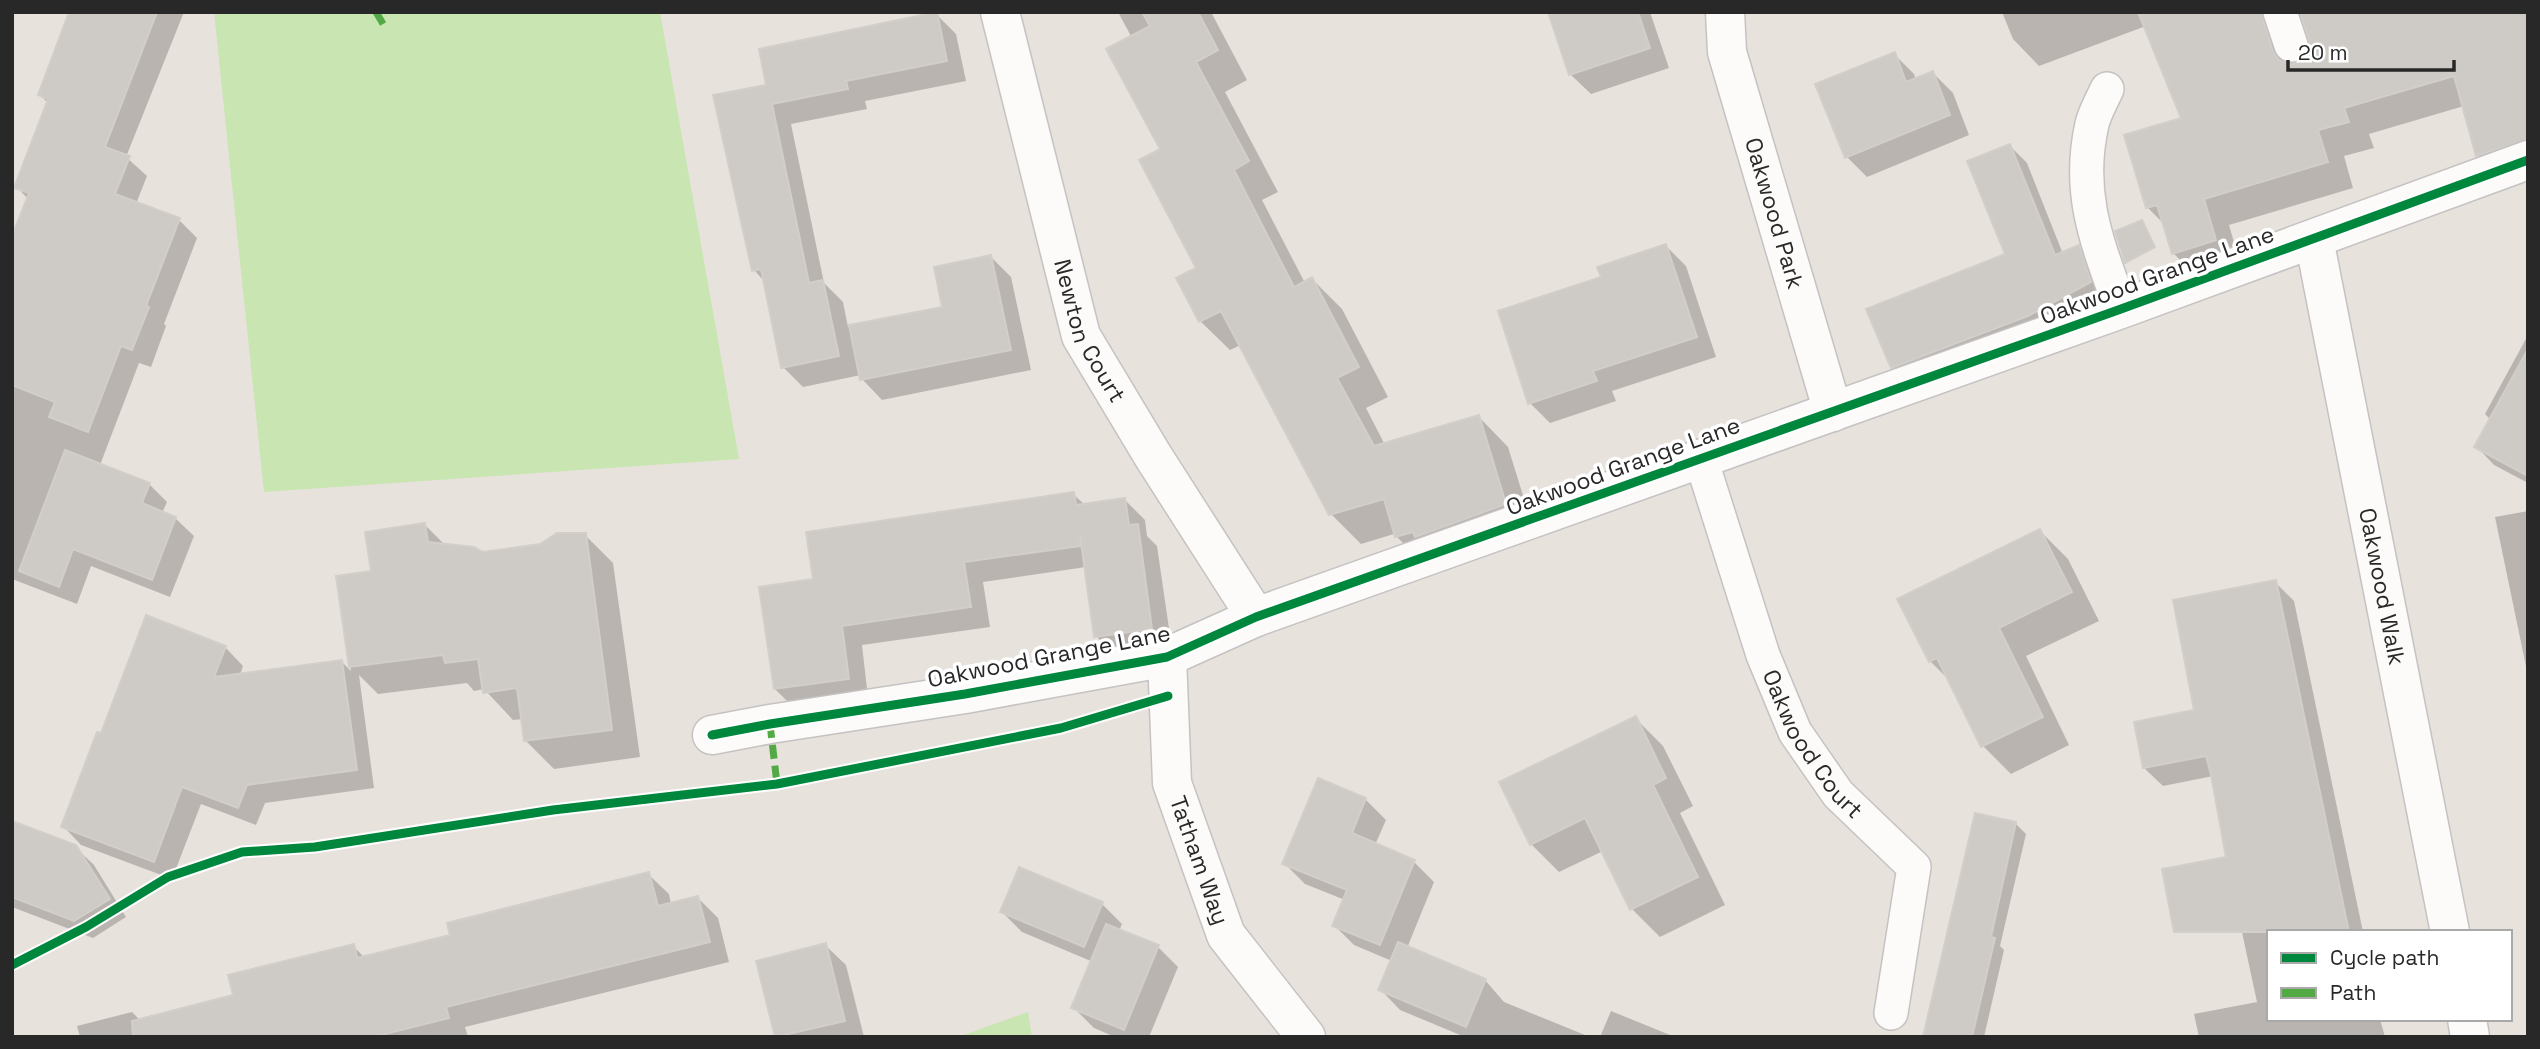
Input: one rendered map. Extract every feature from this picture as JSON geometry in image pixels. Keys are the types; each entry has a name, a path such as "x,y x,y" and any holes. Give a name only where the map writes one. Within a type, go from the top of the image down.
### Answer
{"street":[{"name":"Newton Court","path":"1000,12 1081,336 1255,617"},
{"name":"Oakwood Park","path":"1725,12 1727,52 1833,412"},
{"name":"Oakwood Grange Lane","path":"712,735 965,694 1167,657 1255,617 2121,309 2528,160"},
{"name":"Oakwood Walk","path":"2314,239 2450,930"},
{"name":"Tatham Way","path":"1167,657 1172,783 1226,935 1306,1037"}],"lane":[{"path":"2280,12 2291,45"},
{"path":"2107,89 2093,122 2086,166 2089,213 2121,309"},
{"name":"Oakwood Court","path":"1701,459 1763,655 1795,732 1838,794 1913,867 1891,1013"}],"green space":[{"path":"214,12 660,12 739,459 264,492"},
{"path":"1028,1012 1032,1037 958,1037"}],"building":[{"path":"69,12 157,12 105,147 130,156 115,194 180,218 132,350 121,346 88,432 49,417 55,402 12,385 12,236 29,193 14,188 48,99 38,95"},
{"path":"937,12 947,61 846,81 848,89 772,104 809,283 823,280 839,356 781,368 761,269 752,271 713,95 766,85 759,49"},
{"path":"1142,12 1198,12 1218,50 1196,62 1249,161 1234,170 1294,287 1312,277 1359,367 1337,378 1374,446 1479,415 1506,504 1415,537 1413,532 1395,537 1384,499 1329,515 1221,311 1199,322 1176,278 1196,268 1139,160 1160,149 1106,49 1150,26"},
{"path":"1548,12 1638,12 1650,48 1569,75"},
{"path":"2138,12 2261,12 2273,52 2279,60 2288,64 2298,63 2310,50 2300,12 2528,12 2528,139 2476,156 2454,76 2344,108 2349,122 2318,130 2328,162 2204,199 2216,240 2172,254 2157,205 2146,208 2124,135 2181,118"},
{"path":"1895,52 1906,82 1933,71 1950,115 1845,158 1815,84"},
{"path":"2010,144 2055,255 2079,245 2091,282 2028,316 1891,368 1866,309 2005,254 1967,161"},
{"path":"2142,220 2155,247 2125,263 2115,231"},
{"path":"1666,244 1697,337 1593,371 1597,381 1528,404 1498,311 1601,277 1597,267"},
{"path":"991,255 1011,350 860,380 849,325 942,307 934,267"},
{"path":"2528,349 2528,476 2474,447"},
{"path":"65,450 150,483 142,503 176,517 152,580 73,549 59,587 19,571"},
{"path":"1074,492 1076,505 1125,498 1129,525 1138,524 1152,629 1094,637 1080,535 1081,546 964,562 971,607 842,626 849,679 774,689 759,587 813,579 806,532"},
{"path":"425,523 428,542 474,547 483,552 540,544 557,533 586,533 612,730 524,741 517,688 483,693 478,659 445,663 443,655 349,667 336,576 371,571 365,532"},
{"path":"2040,529 2072,592 1999,628 2043,717 1981,747 1937,658 1929,662 1897,599"},
{"path":"2276,580 2349,930 2174,932 2162,869 2226,857 2206,756 2143,768 2134,722 2194,710 2173,600"},
{"path":"146,615 226,646 214,677 342,660 357,770 247,785 238,808 182,787 154,862 61,827 97,732 101,733"},
{"path":"1636,716 1666,778 1653,785 1698,877 1630,910 1585,818 1530,845 1499,782"},
{"path":"1318,778 1366,798 1352,833 1415,860 1380,945 1332,926 1347,890 1282,864"},
{"path":"1975,813 2016,822 1991,937 1995,938 1972,1037 1923,1037"},
{"path":"12,821 76,845 110,899 74,921 12,897"},
{"path":"1019,867 1103,902 1084,947 1000,912"},
{"path":"649,872 658,906 698,896 710,942 446,1007 449,1018 373,1037 133,1037 132,1021 233,995 228,975 354,944 357,958 450,935 447,923"},
{"path":"1106,924 1159,945 1124,1030 1071,1008"},
{"path":"1398,942 1486,979 1466,1027 1378,990"},
{"path":"826,943 845,1021 775,1037 756,961"}],"marked path":[{"path":"376,12 386,29"},
{"path":"770,724 777,784"}],"cycle path":[{"path":"712,735 965,694 1167,657 1256,617 2121,309 2528,160"},
{"path":"12,965 86,927 168,877 242,852 315,847 553,810 777,784 1061,728 1168,696"}]}
